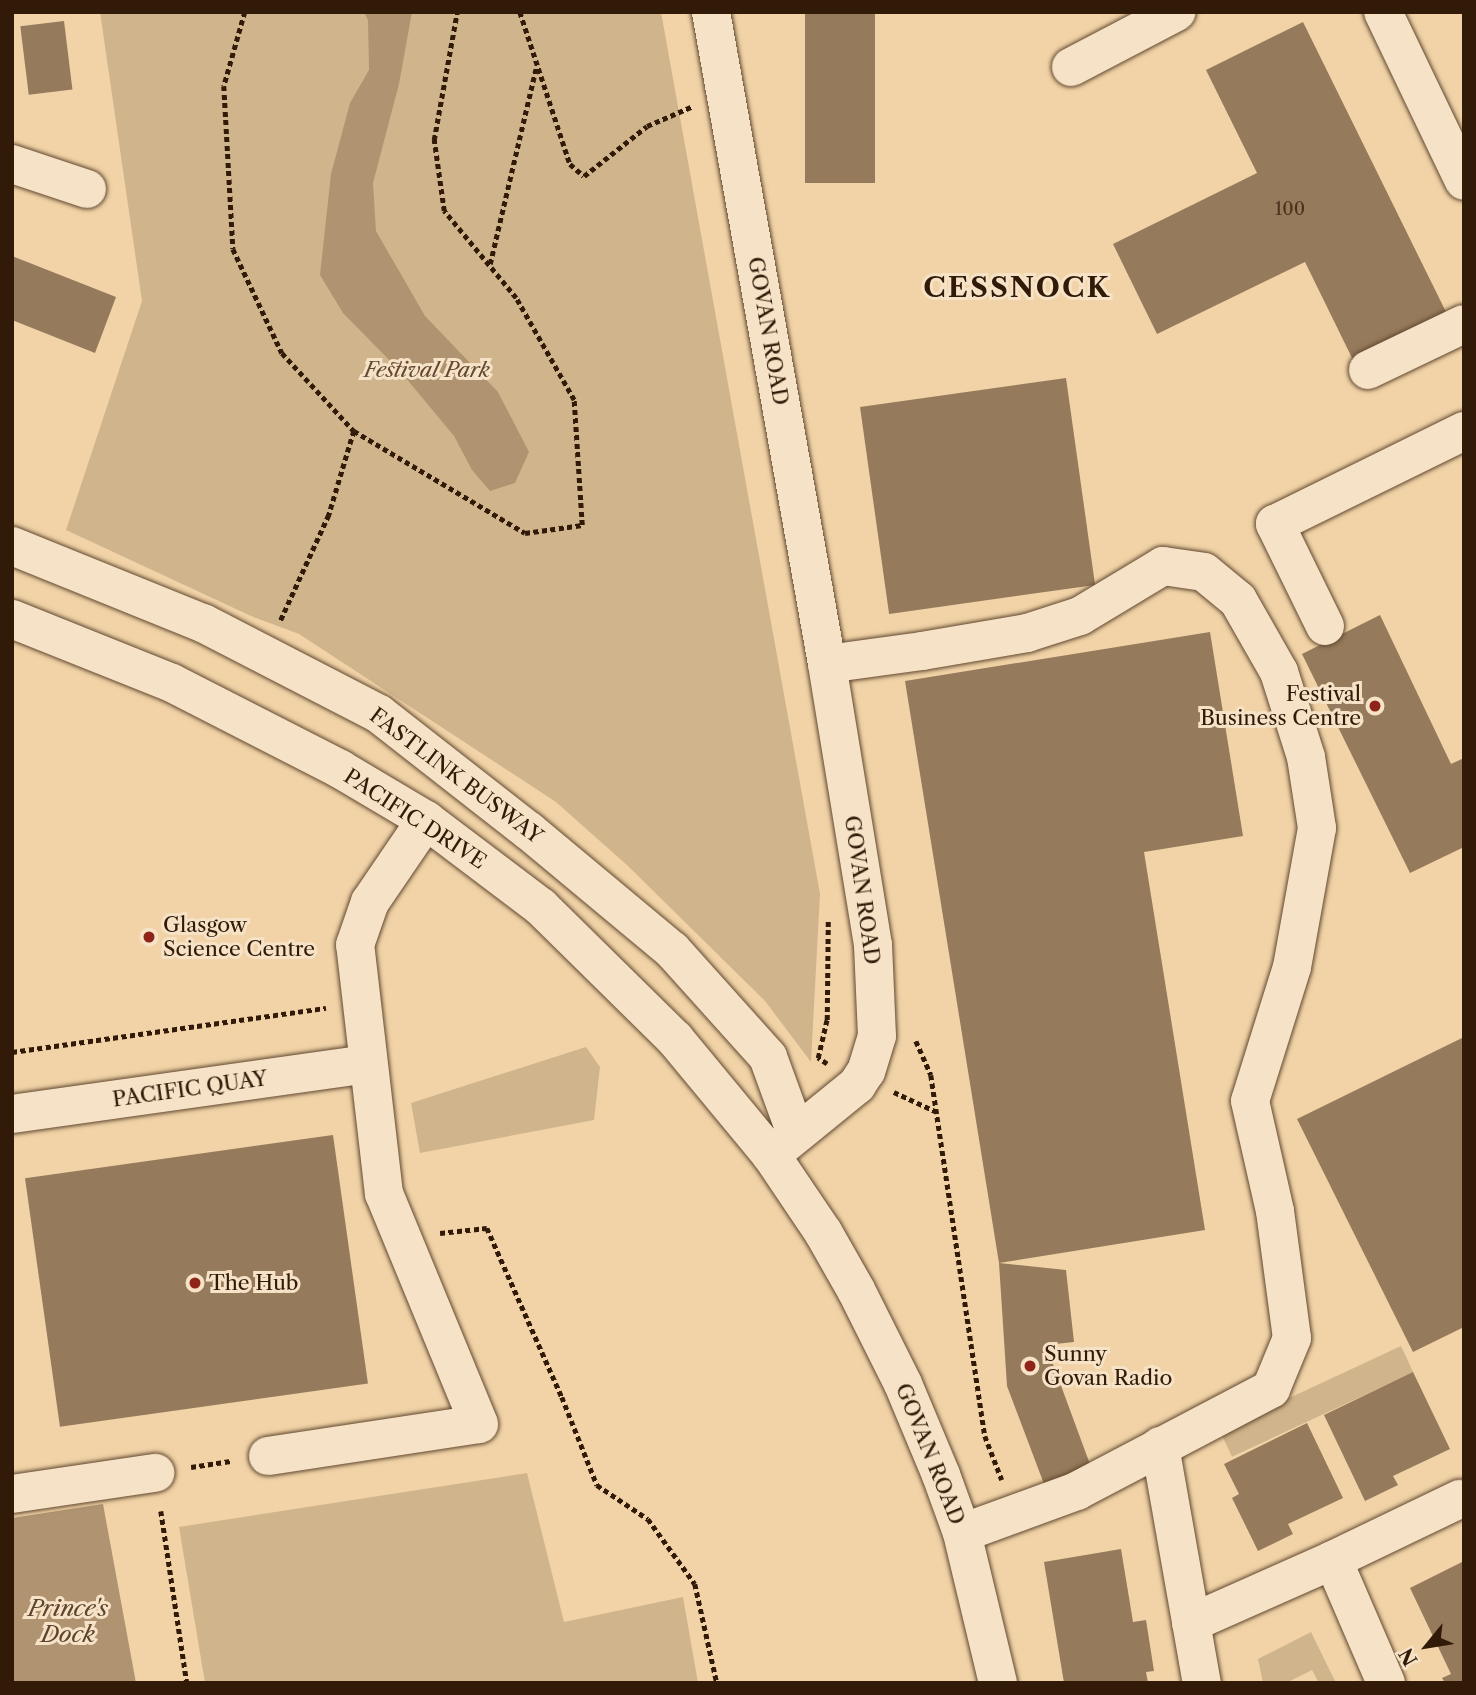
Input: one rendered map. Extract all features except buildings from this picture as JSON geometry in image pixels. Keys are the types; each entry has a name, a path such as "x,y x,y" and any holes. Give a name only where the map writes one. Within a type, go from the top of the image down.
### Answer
{"street":[{"name":"GOVAN ROAD","path":"712,12 708,102 827,663 873,945 877,1036 866,1071 857,1085 784,1145 823,1232 856,1290 903,1384 962,1533 998,1683"},
{"path":"1071,67 1176,12"},
{"path":"1383,12 1464,181"},
{"path":"12,164 87,189"},
{"path":"1368,369 1464,324"},
{"path":"1325,626 1275,524 1464,431"},
{"name":"FASTLINK BUSWAY","path":"12,546 203,623 379,714 529,831 672,950 768,1057 784,1145"},
{"path":"827,663 922,652 1027,633 1080,616 1163,566 1204,572 1238,600 1279,672 1306,757 1317,828 1292,967 1250,1101 1275,1211 1292,1339 1271,1389 1077,1491 962,1533"},
{"name":"PACIFIC DRIVE","path":"12,619 172,683 340,769 426,820 541,908 639,1001 699,1066 784,1145"},
{"path":"268,1456 479,1424 384,1194 355,945 370,902 426,820"},
{"name":"PACIFIC QUAY","path":"12,1114 368,1064"},
{"path":"1160,1446 1202,1683"},
{"path":"12,1494 155,1473"},
{"path":"1191,1623 1333,1560 1460,1499"},
{"path":"1333,1560 1386,1683"}],"path":[{"path":"245,12 224,86 233,249 282,353 354,431 524,533 582,525 574,400 516,298 444,211 434,140 457,12"},
{"path":"520,12 570,164 584,176 647,126 708,102"},
{"path":"489,265 536,66"},
{"path":"688,94 708,102"},
{"path":"693,121 708,102"},
{"path":"264,654 329,516 354,431"},
{"path":"828,909 827,1020 818,1058 857,1085"},
{"path":"12,1052 361,1003"},
{"path":"915,1040 931,1075 985,1436 1015,1514"},
{"path":"401,1237 488,1228 562,1397 597,1485 648,1519 695,1584 717,1683"},
{"path":"187,1683 155,1473 268,1456"}],"green space":[{"name":"Festival Park","path":"100,12 661,12 820,894 811,1062 765,1001 628,866 556,802 299,634 251,616 66,530 142,301"},
{"path":"586,1047 600,1067 594,1120 420,1153 411,1103"},
{"path":"1401,1346 1413,1372 1232,1457 1220,1431"},
{"path":"527,1473 564,1622 683,1597 698,1683 205,1683 179,1527"},
{"path":"1311,1632 1336,1683 1319,1683 1312,1670 1286,1683 1263,1683 1258,1659"}],"water":[{"path":"364,12 412,12 399,84 373,183 376,231 425,316 498,392 529,452 515,483 490,491 472,470 454,436 400,371 343,313 320,275 331,174 350,103 369,70 368,20"},
{"name":"Prince's Dock","path":"103,1504 136,1683 12,1683 12,1518"}],"place":[{"name":"Festival Business Centre","path":"1375,706"},
{"name":"Glasgow Science Centre","path":"149,937"},
{"name":"The Hub","path":"195,1283"},
{"name":"Sunny Govan Radio","path":"1030,1366"}],"district":[{"name":"CESSNOCK","path":"1017,287"}]}
